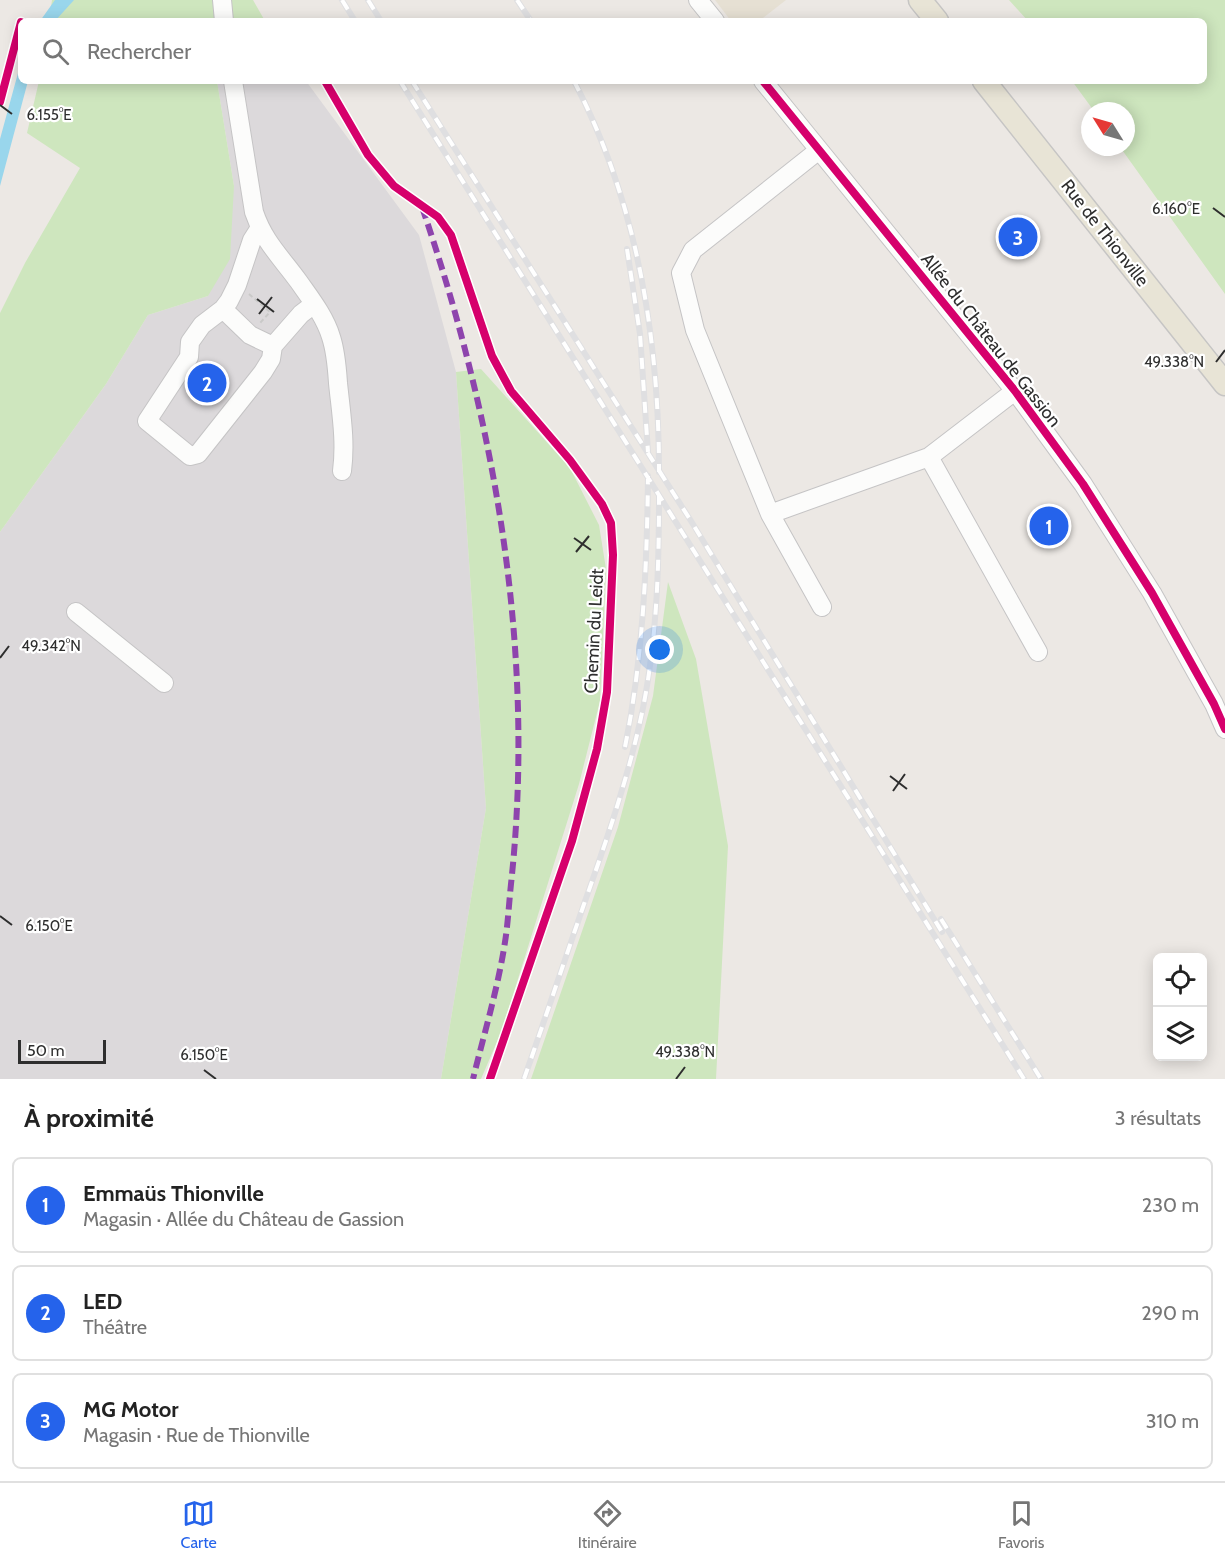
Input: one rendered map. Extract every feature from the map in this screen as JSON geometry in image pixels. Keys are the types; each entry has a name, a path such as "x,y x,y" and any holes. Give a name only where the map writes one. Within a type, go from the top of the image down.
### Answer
{"main road":[{"path":"920,0 935,18"},
{"name":"Rue de Thionville","path":"986,84 1225,384"}],"street":[{"path":"222,0 224,18"},
{"path":"698,0 713,18"},
{"path":"233,84 254,212 259,229 322,315 332,338 345,449 342,471"},
{"name":"Allée du Château de Gassion","path":"765,84 1015,391 1083,484 1152,593 1214,704 1225,729"},
{"path":"819,150 693,250 681,273 695,330 770,514 822,607"},
{"path":"259,229 252,240 237,285 223,309 202,325 190,342 189,357 147,421 190,456 198,454 263,372 271,359 273,346 301,314 314,304"},
{"path":"223,309 250,335 273,346"},
{"name":"Allée du Château de Gassion","path":"770,514 928,457 1015,391"},
{"path":"928,457 1038,652"},
{"path":"76,612 164,683"}],"path":[{"path":"237,285 270,312 250,335"}],"shaded area":[{"path":"715,0 786,0 763,18 729,18"},
{"path":"217,84 308,84 419,235 456,372 486,808 441,1079 0,1079 0,532 106,384 148,315 208,296 234,186"}],"green space":[{"path":"52,0 253,0 263,18 49,18"},
{"path":"1009,0 1225,0 1225,294 1126,156 1135,156 1135,102 1087,102 1074,84 1207,84 1207,18 1025,18"},
{"path":"38,84 217,84 234,186 230,259 208,296 148,315 106,384 0,532 0,313 25,263 80,168 27,133"},
{"path":"481,369 570,468 599,525 606,569 600,701 579,784 502,1030 481,1079 441,1079 486,808 456,372"},
{"path":"668,582 696,659 728,846 716,1079 531,1079 618,827 653,696"}],"water":[{"path":"55,0 74,0 58,18 42,18"},
{"path":"18,73 18,84 27,84 0,186 0,139"}],"railway":[{"path":"342,0 353,18"},
{"path":"368,0 379,18"},
{"path":"517,0 529,18"},
{"path":"402,84 1024,1079"},
{"path":"414,84 691,521 942,932"},
{"path":"575,84 596,127 614,174 629,222 640,271 655,371 659,472"},
{"path":"627,249 640,334 648,452"},
{"path":"625,747 636,680 643,612 648,476"},
{"path":"524,1079 624,784 643,708 654,629 658,576 659,496"},
{"path":"941,919 1041,1079"}],"marked path":[{"path":"422,207 471,372 504,541 513,626 518,712 517,798 511,884 502,959 473,1079"}],"cycle path":[{"path":"0,102 18,33"},
{"name":"Chemin du Leidt","path":"327,84 368,155 394,186 438,217 451,235 492,356 511,391 570,460 602,504 611,523 613,555 607,692 597,749 572,841 490,1079"},
{"path":"765,84 1015,391 1083,484 1152,593 1214,704 1225,729"}],"place":[{"name":"MG Motor","path":"1018,237"},
{"name":"LED","path":"207,383"},
{"name":"Emmaüs Thionville","path":"1049,526"}]}
